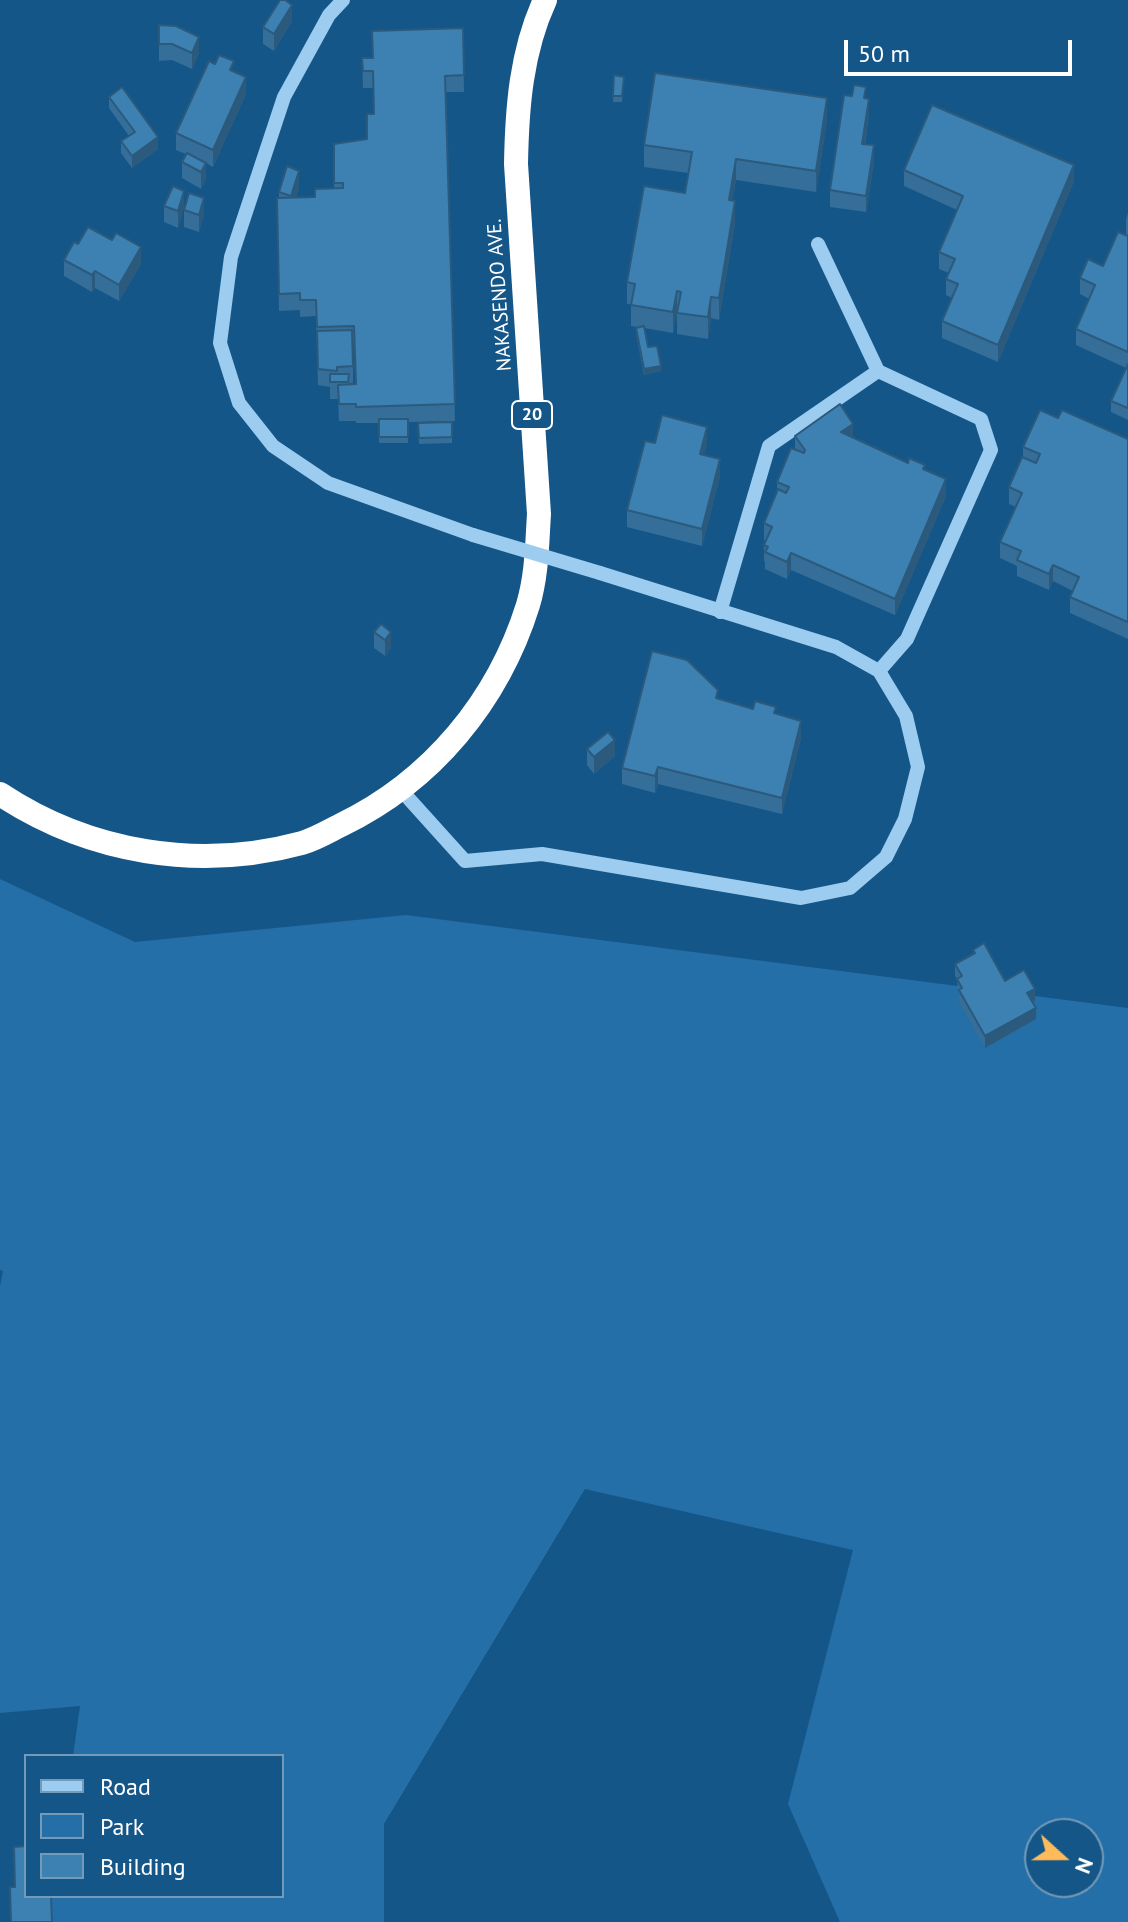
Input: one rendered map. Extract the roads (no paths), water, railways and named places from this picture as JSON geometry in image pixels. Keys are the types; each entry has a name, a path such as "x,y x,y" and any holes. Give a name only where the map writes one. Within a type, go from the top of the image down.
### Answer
{"highway":[{"name":"NAKASENDO AVE.","path":"0,794 50,824 83,836 159,855 201,856 259,851 305,842 359,816 401,790 445,749 485,701 510,655 529,603 536,568 539,514 516,164 517,109 524,60 545,0"}],"street":[{"path":"343,0 329,15 284,97 231,257 220,343 239,403 273,446 328,483 473,535 836,647 879,671 906,716 918,767 905,819 886,857 850,888 801,898 542,854 465,861 401,790"},
{"path":"818,244 878,371 981,419 991,450 907,639 879,671"},
{"path":"720,612 769,446 878,371"}]}
